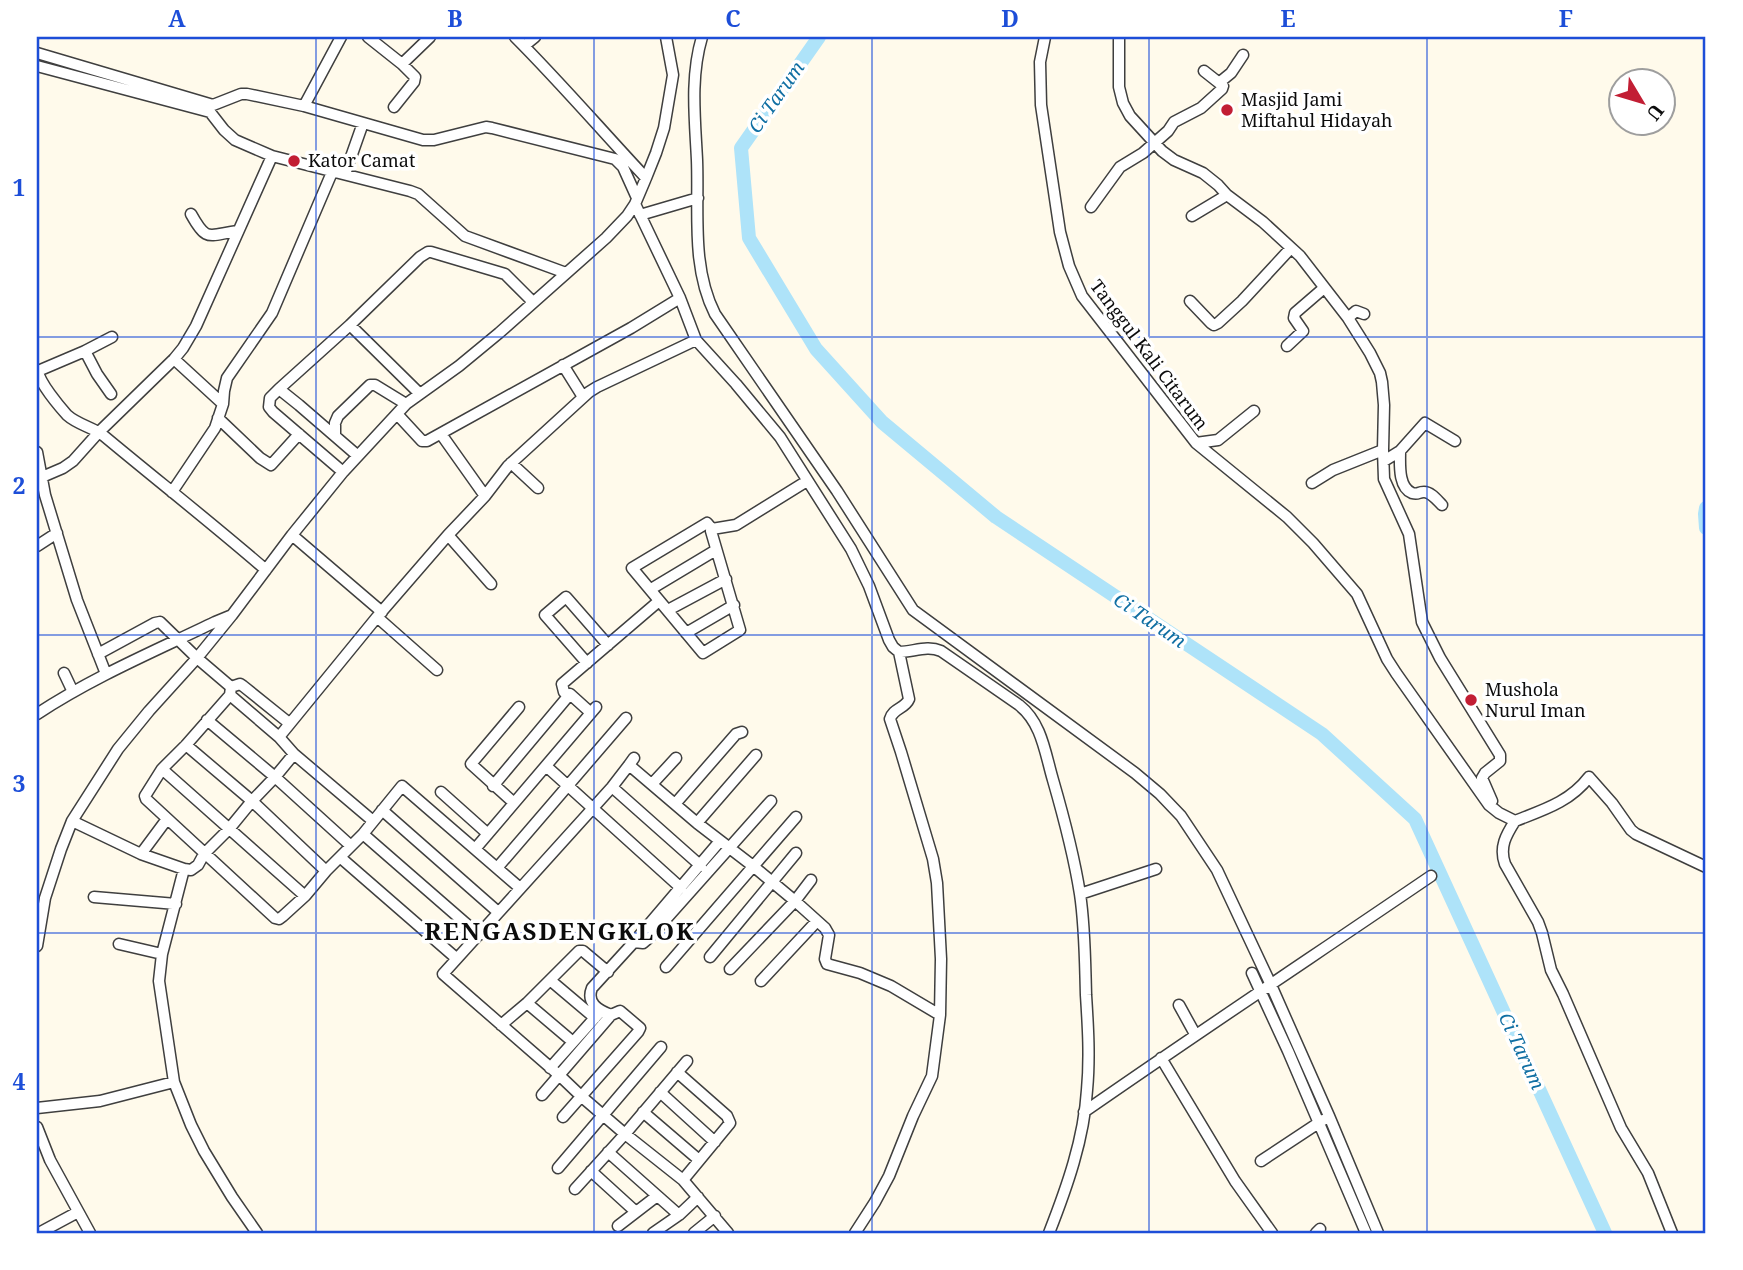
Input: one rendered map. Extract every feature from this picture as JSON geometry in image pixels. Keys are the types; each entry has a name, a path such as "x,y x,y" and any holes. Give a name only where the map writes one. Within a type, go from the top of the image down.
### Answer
{"street":[{"path":"304,106 341,37"},
{"path":"368,37 415,77 394,107"},
{"path":"402,64 429,37"},
{"path":"515,37 554,75 646,178"},
{"path":"524,46 535,37"},
{"path":"37,946 41,899 72,821 118,749 197,659 343,472 406,404 459,366 566,274 612,232 636,201 664,128 673,75 666,37"},
{"path":"702,37 695,65 694,107 700,262 705,290 715,314 837,491 909,606 1135,773 1181,816 1217,870 1318,1122 1366,1233"},
{"name":"Tanggul Kali Citarum","path":"1045,37 1040,62 1041,105 1060,232 1069,267 1082,296 1196,443 1287,517 1350,585 1396,673 1489,805 1514,821"},
{"path":"1119,37 1120,94 1130,116 1154,143 1174,160 1203,173 1291,248 1307,264 1370,352 1380,373 1384,405 1384,480 1411,542 1422,622 1440,658 1500,755 1500,761 1482,778 1499,813"},
{"path":"37,53 211,108 228,134 241,143 272,156 418,194 465,236 566,274"},
{"path":"1220,82 1231,73 1243,55"},
{"path":"673,75 695,65"},
{"path":"37,66 211,108 241,94 247,94 304,106 428,141 485,127 492,128 610,157 623,167 640,215 680,298 696,340 780,437 851,549 869,586 891,644 899,652 909,699 906,705 892,713 890,721 933,859 941,959 940,1014 932,1076 890,1176 855,1233"},
{"path":"1091,207 1120,167 1143,153 1168,131 1174,122 1201,108 1222,89 1220,82 1204,71"},
{"path":"345,174 363,123"},
{"path":"42,477 68,465 183,348 196,326 272,156"},
{"path":"172,492 215,428 223,404 227,378 272,313 332,170"},
{"path":"1192,216 1227,195"},
{"path":"640,215 698,198"},
{"path":"191,214 201,232 205,234 211,236 238,231"},
{"path":"1190,301 1211,323 1217,324 1291,248"},
{"path":"343,472 269,407 270,398 420,257 428,252 505,274 533,302"},
{"path":"1287,346 1303,331 1294,318 1295,313 1324,288"},
{"path":"397,414 422,441 427,441 680,298"},
{"path":"1348,318 1356,311 1364,314"},
{"path":"350,325 420,394"},
{"path":"112,337 37,371 41,381 67,414 99,432 266,570"},
{"path":"279,737 379,614 485,496 511,463 597,387 696,340"},
{"path":"85,351 102,384 111,394"},
{"path":"174,359 223,404"},
{"path":"563,365 583,397"},
{"path":"335,436 338,416 370,385 406,404"},
{"path":"279,389 358,456"},
{"path":"1196,443 1221,438 1254,411"},
{"path":"218,418 271,465 299,434"},
{"path":"1312,483 1333,470 1400,452 1425,423 1455,441"},
{"path":"441,435 485,496"},
{"path":"37,452 42,477 41,497 57,533 77,600 106,674"},
{"path":"1400,452 1400,469 1405,487 1417,494 1431,494 1441,505"},
{"path":"511,463 538,488"},
{"path":"712,528 736,525 807,481"},
{"path":"707,523 712,528 740,630 703,653 632,568 707,523"},
{"path":"37,546 57,533"},
{"path":"292,535 437,670"},
{"path":"448,535 491,584"},
{"path":"651,589 716,550"},
{"path":"668,610 726,579"},
{"path":"587,663 545,615 566,597 608,645"},
{"path":"568,696 562,684 659,601"},
{"path":"686,633 734,605"},
{"path":"37,713 106,674 232,615"},
{"path":"98,654 160,622 294,754 373,821"},
{"path":"899,652 938,649 1019,705 1034,719 1061,810 1083,919 1088,1030 1087,1090 1071,1170 1049,1233"},
{"path":"64,673 73,692"},
{"path":"289,723 240,684 162,769 145,796 275,918 279,919 305,896 363,834 402,786 520,888"},
{"path":"475,849 594,710 570,694 493,786"},
{"path":"514,803 471,764 519,707"},
{"path":"497,868 626,718"},
{"path":"207,720 351,846"},
{"path":"675,804 736,734 742,732"},
{"path":"186,745 252,800 326,871"},
{"path":"72,821 141,853 191,870 294,754"},
{"path":"697,823 756,755"},
{"path":"652,784 676,758"},
{"path":"728,1233 683,1180 625,1134 443,974 632,762 675,804 795,901 825,929 829,935 825,960 827,964 860,973 891,986 940,1014"},
{"path":"546,766 681,888"},
{"path":"162,769 305,896"},
{"path":"1672,1233 1648,1173 1621,1129 1550,970 1538,922 1505,864 1502,848 1514,821 1557,805 1572,796 1589,777 1636,834 1706,867"},
{"path":"612,787 701,866"},
{"path":"441,792 488,834"},
{"path":"634,942 643,943 650,937 771,801"},
{"path":"382,810 498,912"},
{"path":"666,967 796,817"},
{"path":"141,853 167,819"},
{"path":"363,834 479,935"},
{"path":"602,1015 591,1002 589,995 592,988 720,841"},
{"path":"710,957 796,853"},
{"path":"341,858 456,958"},
{"path":"184,869 162,954 159,981 174,1082 204,1152 257,1233"},
{"path":"1080,894 1156,869"},
{"path":"1084,1112 1431,876"},
{"path":"730,970 795,901 811,880"},
{"path":"94,897 176,904"},
{"path":"761,981 817,921"},
{"path":"119,944 162,954"},
{"path":"501,1025 579,951 583,951 608,972"},
{"path":"1252,973 1266,988 1329,1116 1378,1233"},
{"path":"550,980 602,1015"},
{"path":"527,1003 573,1042"},
{"path":"1179,1005 1195,1034"},
{"path":"551,1068 573,1042 602,1015 620,1011 639,1027 638,1032 564,1117"},
{"path":"542,1095 602,1015"},
{"path":"558,1168 661,1048"},
{"path":"1161,1058 1235,1181 1272,1233"},
{"path":"575,1189 687,1061"},
{"path":"677,1072 730,1119 730,1123 683,1180"},
{"path":"37,1108 100,1101 174,1082"},
{"path":"660,1092 715,1142"},
{"path":"643,1112 699,1160"},
{"path":"1261,1161 1329,1116"},
{"path":"37,1127 50,1160 90,1233"},
{"path":"608,1152 679,1214"},
{"path":"591,1171 636,1212"},
{"path":"618,1226 657,1196"},
{"path":"653,1233 698,1197"},
{"path":"39,1233 78,1212"},
{"path":"694,1233 715,1216"}],"waterway":[{"name":"Ci Tarum","path":"819,37 741,148 749,238 816,349 882,422 996,517 1322,734 1415,819 1605,1233"},
{"name":"Ci Tarum","path":"1706,508 1706,528"}],"place":[{"name":"Masjid Jami Miftahul Hidayah","path":"1227,110"},
{"name":"Kator Camat","path":"294,161"},
{"name":"Mushola Nurul Iman","path":"1471,700"}],"district":[{"name":"RENGASDENGKLOK","path":"560,932"}]}
